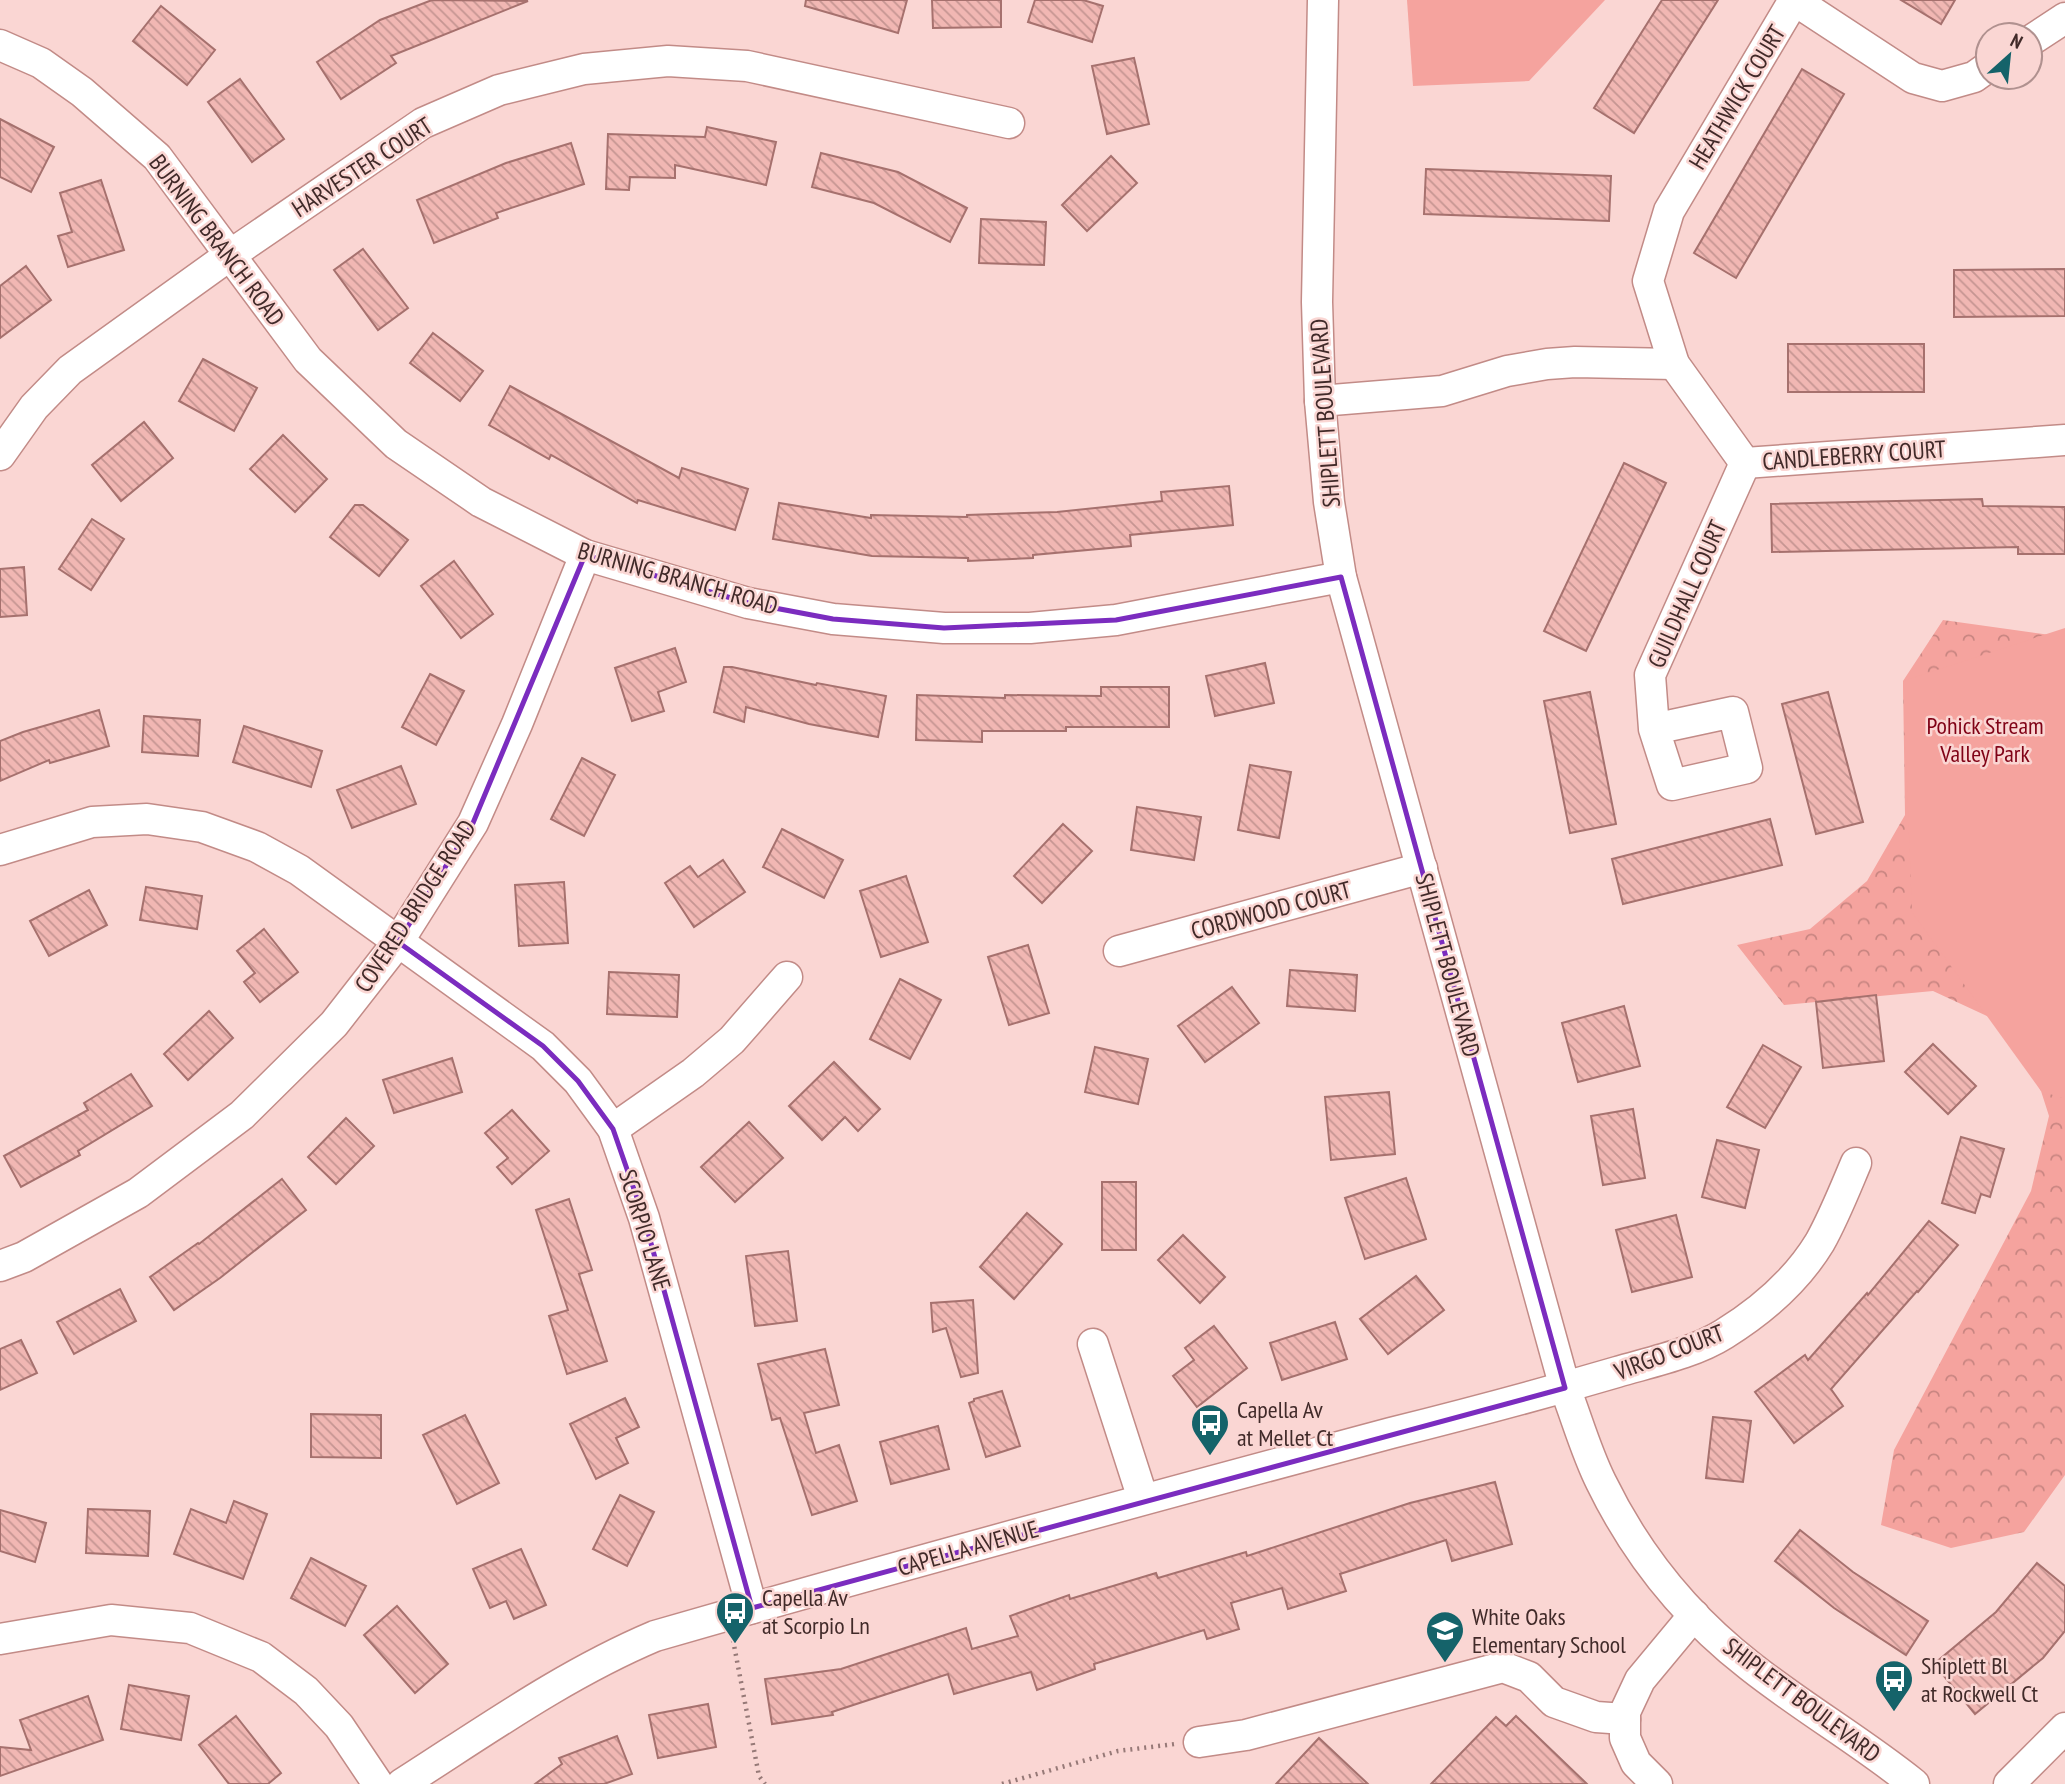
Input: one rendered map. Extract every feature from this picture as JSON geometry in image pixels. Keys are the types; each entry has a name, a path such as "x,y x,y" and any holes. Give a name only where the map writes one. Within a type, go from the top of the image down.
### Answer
{"street":[{"name":"SHIPLETT BOULEVARD","path":"1323,0 1317,302 1320,401 1329,502 1341,577 1565,1388 1600,1481 1636,1544 1671,1591 1749,1665 1914,1784"},
{"name":"HEATHWICK COURT","path":"1674,364 1648,281 1669,211 1794,0 1913,78 1942,86 1974,77"},
{"path":"2044,32 2065,18"},
{"name":"BURNING BRANCH ROAD","path":"0,45 41,63 82,92 157,157 308,360 396,443 481,502 585,555 748,603 833,619 944,628 1030,628 1116,621 1341,577"},
{"name":"HARVESTER COURT","path":"0,455 34,407 70,370 230,255 423,123 499,90 584,69 668,61 747,66 1010,123"},
{"path":"1320,401 1442,391 1507,371 1548,364 1674,364"},
{"name":"CANDLEBERRY COURT","path":"1674,364 1745,463 2065,440"},
{"name":"GUILDHALL COURT","path":"1654,729 1650,675 1745,463"},
{"name":"COVERED BRIDGE ROAD","path":"0,1266 24,1257 138,1193 242,1115 334,1024 398,942 472,823 517,724 585,555"},
{"name":"SCORPIO LANE","path":"0,849 92,822 147,820 202,827 257,847 299,870 543,1046 578,1081 613,1129 644,1218 739,1611"},
{"name":"CORDWOOD COURT","path":"1119,951 1422,868"},
{"path":"613,1129 693,1073 732,1040 787,977"},
{"name":"VIRGO COURT","path":"1565,1388 1664,1359 1706,1343 1722,1336 1749,1317 1782,1290 1808,1259 1839,1204 1856,1163"},
{"path":"1093,1344 1143,1499"},
{"name":"CAPELLA AVENUE","path":"402,1784 567,1679 655,1636 1143,1499 1565,1388"},
{"path":"1657,1784 1636,1763 1625,1738 1625,1712 1640,1680 1694,1615"},
{"path":"0,1639 111,1620 190,1628 261,1657 306,1691 339,1726 378,1784"},
{"path":"1199,1742 1246,1735 1503,1667 1529,1677 1554,1702 1596,1717 1625,1719"},
{"path":"2009,1784 2065,1728"}],"path":[{"path":"739,1611 735,1644 759,1776 765,1784"},
{"path":"1002,1784 1118,1751 1199,1742"}],"highlighted area":[{"path":"585,555 748,603 833,619 944,628 1116,620 1341,577 1565,1388 752,1608 644,1218 613,1129 578,1081 543,1046 398,942 473,823"}],"green space":[{"path":"1407,0 1605,0 1529,81 1413,86"},
{"path":"1943,620 2065,637 2065,1475 2024,1532 1951,1548 1881,1525 1894,1450 2031,1191 2049,1116 2041,1091 2002,1023 1933,991 1784,1005 1737,945 1810,929 1867,881 1905,815 1903,681"},
{"name":"Pohick Stream Valley Park","path":"2065,628 2065,1099 2041,1091 1912,912 1903,681"}],"building":[{"path":"432,0 528,1 391,56 396,63 341,99 317,62 380,20"},
{"path":"806,0 907,0 898,33 805,6"},
{"path":"932,0 1001,0 1001,27 933,28"},
{"path":"1035,0 1083,0 1103,6 1092,42 1028,22"},
{"path":"1662,0 1718,0 1634,133 1594,108"},
{"path":"1901,0 1955,0 1941,24"},
{"path":"161,6 215,50 187,85 133,41"},
{"path":"1134,58 1149,124 1107,134 1092,66"},
{"path":"1802,69 1844,94 1736,278 1694,253"},
{"path":"240,79 284,139 252,162 208,102"},
{"path":"0,119 54,147 31,192 0,177"},
{"path":"707,127 776,142 766,185 675,165 675,178 630,177 629,190 606,189 608,134 705,137"},
{"path":"571,143 584,184 496,213 498,218 434,243 417,200 506,163"},
{"path":"821,153 898,172 967,208 950,242 874,203 812,187"},
{"path":"1111,156 1137,183 1087,231 1062,205"},
{"path":"1426,169 1611,176 1609,221 1424,214"},
{"path":"101,180 124,250 68,267 58,236 72,232 60,193"},
{"path":"981,219 1046,222 1044,265 979,263"},
{"path":"363,249 408,308 378,330 334,270"},
{"path":"26,266 51,300 0,338 0,286"},
{"path":"2065,269 2065,316 1954,317 1954,270"},
{"path":"433,333 483,371 460,401 410,363"},
{"path":"1788,344 1924,344 1924,392 1788,392"},
{"path":"203,359 257,388 234,431 179,401"},
{"path":"510,386 679,478 682,468 748,489 735,530 638,500 637,503 551,455 549,459 489,425"},
{"path":"144,422 173,458 121,501 92,465"},
{"path":"283,435 327,479 295,512 250,469"},
{"path":"1624,463 1666,483 1586,651 1544,631"},
{"path":"1229,486 1233,525 1130,535 1131,546 1033,555 1033,558 968,561 968,558 872,556 773,539 779,503 871,518 871,515 967,517 1057,512 1162,501 1161,492"},
{"path":"1982,499 1983,506 2065,507 2065,554 2018,554 2018,547 1772,552 1771,504"},
{"path":"355,505 363,505 408,540 379,576 330,537"},
{"path":"92,519 124,539 91,590 59,569"},
{"path":"454,561 493,614 461,638 421,586"},
{"path":"24,567 27,615 0,617 0,569"},
{"path":"675,648 686,682 658,692 664,711 632,721 615,668"},
{"path":"1265,663 1274,703 1215,716 1206,676"},
{"path":"724,667 886,696 878,737 809,724 746,707 744,722 714,712"},
{"path":"430,674 464,691 436,745 402,727"},
{"path":"1101,687 1169,687 1169,727 1066,727 1066,731 982,731 982,742 916,740 917,695 1005,698 1005,695 1101,696"},
{"path":"1590,692 1616,824 1570,833 1544,701"},
{"path":"1828,692 1863,822 1816,834 1782,704"},
{"path":"99,710 109,746 50,763 49,760 0,781 0,741"},
{"path":"144,716 200,720 198,756 142,752"},
{"path":"244,726 322,751 311,787 233,762"},
{"path":"582,758 615,775 584,836 551,819"},
{"path":"1250,765 1291,772 1279,838 1238,830"},
{"path":"401,766 416,804 352,828 337,790"},
{"path":"1137,807 1201,817 1194,860 1131,850"},
{"path":"1770,819 1782,865 1623,904 1612,859"},
{"path":"1063,824 1092,851 1042,903 1014,876"},
{"path":"782,829 843,860 824,898 763,867"},
{"path":"723,860 745,892 694,927 665,883 690,866 698,877"},
{"path":"906,876 928,942 881,957 860,891"},
{"path":"564,882 568,943 519,946 515,885"},
{"path":"146,887 202,896 197,929 140,920"},
{"path":"89,890 107,925 49,956 30,921"},
{"path":"264,929 298,972 260,1002 244,982 255,973 237,951"},
{"path":"1028,945 1049,1013 1009,1025 988,957"},
{"path":"1290,970 1357,975 1355,1011 1287,1006"},
{"path":"609,972 679,975 677,1017 607,1014"},
{"path":"900,979 941,1000 910,1059 870,1039"},
{"path":"1232,987 1259,1023 1205,1062 1178,1026"},
{"path":"1876,995 1884,1061 1823,1068 1816,1002"},
{"path":"1624,1006 1640,1066 1578,1082 1562,1023"},
{"path":"209,1011 233,1038 188,1080 164,1054"},
{"path":"1933,1044 1976,1086 1948,1114 1905,1072"},
{"path":"1763,1045 1801,1067 1765,1128 1727,1107"},
{"path":"1095,1047 1148,1059 1138,1104 1085,1092"},
{"path":"452,1058 462,1092 394,1113 383,1080"},
{"path":"834,1062 880,1109 858,1131 845,1117 822,1140 789,1106"},
{"path":"131,1074 152,1106 78,1151 80,1155 21,1187 4,1156 88,1110 84,1103"},
{"path":"1389,1092 1395,1154 1331,1160 1325,1097"},
{"path":"1633,1109 1645,1178 1603,1185 1591,1116"},
{"path":"512,1110 549,1151 512,1184 497,1167 508,1158 485,1133"},
{"path":"346,1118 374,1146 336,1184 308,1157"},
{"path":"749,1122 783,1158 735,1202 701,1167"},
{"path":"1961,1137 2004,1149 1990,1197 1981,1194 1975,1213 1942,1203"},
{"path":"1717,1140 1759,1150 1745,1208 1702,1197"},
{"path":"1406,1178 1426,1239 1365,1259 1345,1198"},
{"path":"282,1179 306,1210 220,1278 174,1310 150,1277 199,1244"},
{"path":"1102,1182 1136,1182 1136,1250 1102,1250"},
{"path":"569,1199 592,1270 579,1274 607,1361 567,1374 549,1316 568,1310 536,1210"},
{"path":"1027,1213 1062,1244 1014,1299 980,1267"},
{"path":"1676,1215 1692,1277 1632,1292 1616,1230"},
{"path":"1929,1221 1958,1245 1831,1389 1843,1406 1794,1443 1755,1392 1805,1355 1808,1360 1867,1293 1868,1295"},
{"path":"1183,1235 1225,1277 1200,1303 1158,1260"},
{"path":"788,1251 797,1321 755,1326 746,1256"},
{"path":"1416,1276 1444,1310 1388,1354 1360,1319"},
{"path":"120,1289 136,1321 74,1354 57,1322"},
{"path":"973,1300 978,1373 961,1377 946,1328 933,1332 931,1303"},
{"path":"1335,1322 1347,1359 1282,1380 1270,1343"},
{"path":"1214,1326 1247,1368 1197,1407 1173,1376 1194,1360 1185,1348"},
{"path":"21,1340 37,1373 0,1390 0,1349"},
{"path":"825,1349 839,1405 804,1413 816,1453 839,1445 857,1501 812,1515 780,1418 772,1420 758,1364"},
{"path":"1002,1391 1020,1446 986,1457 969,1403"},
{"path":"625,1398 639,1427 616,1438 628,1463 596,1479 570,1424"},
{"path":"311,1414 381,1415 381,1458 311,1457"},
{"path":"465,1415 499,1483 457,1504 423,1435"},
{"path":"1713,1417 1751,1421 1743,1482 1706,1478"},
{"path":"938,1426 949,1469 891,1484 880,1442"},
{"path":"1495,1482 1512,1544 1452,1561 1446,1540 1340,1574 1346,1591 1288,1609 1282,1588 1231,1603 1239,1629 1207,1639 1204,1630 1094,1664 1095,1669 1037,1690 1031,1672 954,1694 948,1674 832,1712 833,1715 772,1724 765,1679 841,1669 966,1628 972,1649 1018,1636 1010,1616 1069,1595 1070,1599 1156,1573 1158,1578 1246,1552 1247,1556 1410,1503"},
{"path":"620,1495 654,1512 627,1566 593,1549"},
{"path":"234,1501 267,1514 243,1579 174,1554 191,1509 226,1523"},
{"path":"88,1509 150,1511 148,1556 86,1553"},
{"path":"0,1510 46,1523 35,1562 0,1551"},
{"path":"1800,1530 1853,1572 1928,1621 1906,1655 1834,1608 1775,1561"},
{"path":"521,1549 546,1605 514,1619 506,1601 490,1608 473,1569"},
{"path":"311,1558 366,1586 345,1626 291,1598"},
{"path":"2037,1563 2065,1586 2065,1631 2043,1658 1975,1714 1934,1664 1996,1612"},
{"path":"397,1606 448,1664 415,1693 364,1635"},
{"path":"129,1685 189,1696 181,1740 121,1729"},
{"path":"88,1696 103,1740 0,1776 0,1747 31,1750 20,1720"},
{"path":"708,1704 716,1747 658,1758 649,1715"},
{"path":"236,1716 281,1773 268,1784 229,1784 199,1745"},
{"path":"1516,1716 1587,1784 1431,1784 1496,1717 1506,1726"},
{"path":"617,1736 632,1774 604,1784 535,1784 562,1764 559,1758"},
{"path":"1319,1738 1368,1784 1276,1784"}],"place":[{"name":"Capella Av at Mellet Ct","path":"1210,1457"},
{"name":"Capella Av at Scorpio Ln","path":"735,1645"},
{"name":"White Oaks Elementary School","path":"1445,1664"},
{"name":"Shiplett Bl at Rockwell Ct","path":"1894,1713"}]}
